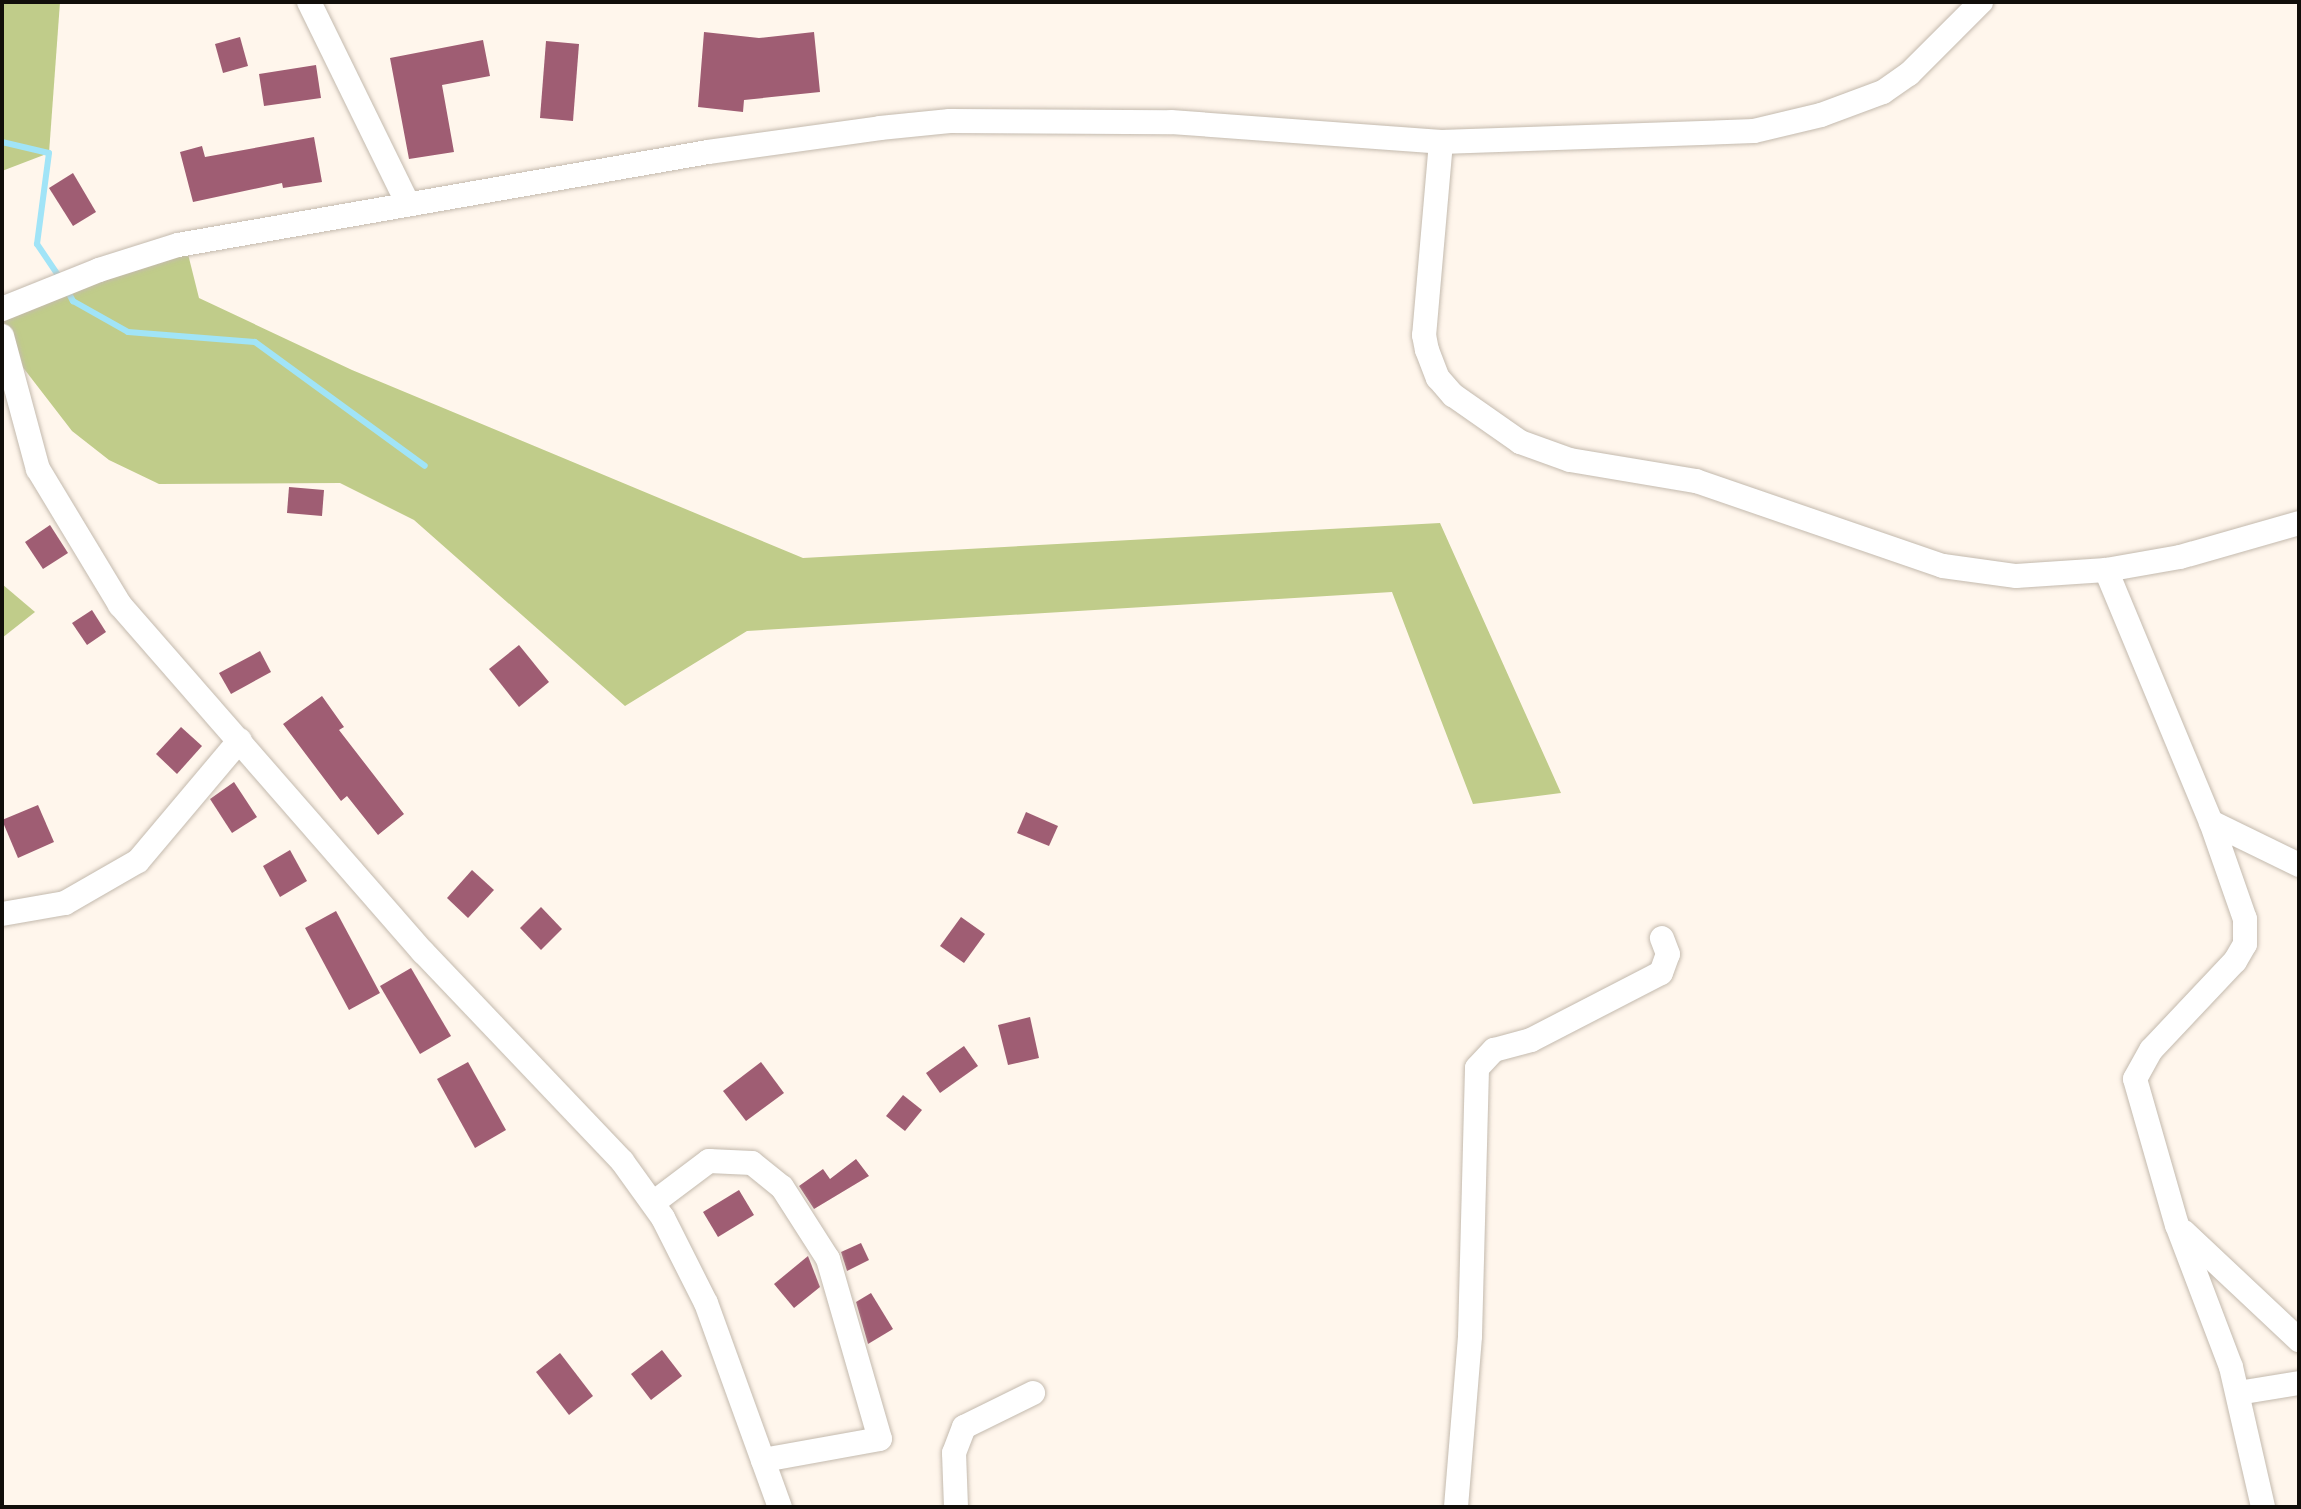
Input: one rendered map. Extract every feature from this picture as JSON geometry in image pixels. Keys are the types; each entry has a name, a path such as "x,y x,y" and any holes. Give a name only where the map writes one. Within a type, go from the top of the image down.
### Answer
{"street":[{"path":"309,2 408,204"},
{"path":"2,309 99,270 178,245 708,152 950,121 1171,122 1441,142 1724,135 1821,115 1896,84 1981,2"},
{"path":"1441,142 1424,335 1444,385 1498,430 1570,460 1669,474 1717,488 1943,566 2016,576 2106,570 2180,557 2299,523"},
{"path":"2,336 22,422 58,509 120,605 240,740 319,836 622,1161 653,1203 706,1303 780,1507"},
{"path":"2106,570 2211,822 2245,919 2245,944 2226,971 2151,1050 2135,1079 2177,1225 2215,1317 2238,1393 2263,1507"},
{"path":"2,914 65,903 138,861 240,740"},
{"path":"2211,822 2299,865"},
{"path":"1456,1507 1470,1336 1477,1068 1494,1050 1531,1040 1650,981 1667,965 1662,938"},
{"path":"653,1203 709,1161 752,1163 782,1187 828,1259 880,1439 763,1460"},
{"path":"2177,1225 2299,1340"},
{"path":"2238,1393 2299,1383"},
{"path":"956,1507 954,1453 964,1427 1033,1393"}],"green space":[{"path":"2,2 60,2 49,153 2,171"},
{"path":"184,238 199,298 352,370 803,558 1440,523 1561,793 1473,804 1392,592 747,631 625,706 414,520 340,483 159,484 109,460 72,431 8,348 2,305"},
{"path":"2,584 35,612 2,638"}],"building":[{"path":"704,32 759,38 814,32 820,92 744,100 743,112 698,107"},
{"path":"240,37 248,66 223,73 215,44"},
{"path":"483,40 490,76 442,85 454,152 409,159 390,58"},
{"path":"546,41 579,44 573,121 540,118"},
{"path":"316,65 321,98 264,106 259,74"},
{"path":"314,137 322,182 283,188 282,183 193,202 180,152 202,146 205,157"},
{"path":"73,173 96,212 73,226 49,188"},
{"path":"289,487 324,490 322,516 287,513"},
{"path":"50,525 68,553 43,569 25,542"},
{"path":"92,610 106,632 87,645 72,623"},
{"path":"519,645 549,682 519,707 489,669"},
{"path":"260,651 271,672 231,694 219,673"},
{"path":"322,696 344,727 339,730 404,814 378,835 347,796 341,801 283,724"},
{"path":"181,727 202,746 177,774 156,754"},
{"path":"234,782 257,817 232,833 210,799"},
{"path":"38,805 54,842 18,858 2,820"},
{"path":"1026,812 1058,826 1049,846 1017,833"},
{"path":"290,850 307,881 280,897 263,866"},
{"path":"472,870 494,890 468,918 447,898"},
{"path":"541,907 562,929 541,950 520,928"},
{"path":"336,911 380,993 349,1010 305,928"},
{"path":"961,917 985,934 964,963 940,946"},
{"path":"411,968 451,1036 420,1054 380,986"},
{"path":"1030,1017 1039,1058 1008,1065 998,1025"},
{"path":"964,1046 978,1066 940,1093 926,1073"},
{"path":"468,1062 506,1130 475,1148 437,1079"},
{"path":"761,1062 784,1093 746,1121 723,1091"},
{"path":"903,1095 922,1110 905,1131 886,1116"},
{"path":"856,1159 869,1176 814,1209 799,1186 823,1169 830,1179"},
{"path":"739,1190 754,1215 718,1237 703,1212"},
{"path":"861,1243 869,1260 847,1271 841,1252"},
{"path":"808,1256 820,1287 794,1308 774,1284"},
{"path":"871,1293 893,1329 868,1344 856,1302"},
{"path":"662,1350 682,1376 651,1400 631,1374"},
{"path":"560,1353 593,1396 569,1415 536,1372"}],"waterway":[{"path":"2,142 49,153 37,244 60,278"},
{"path":"66,288 73,301 128,332 255,342 425,466"}]}
